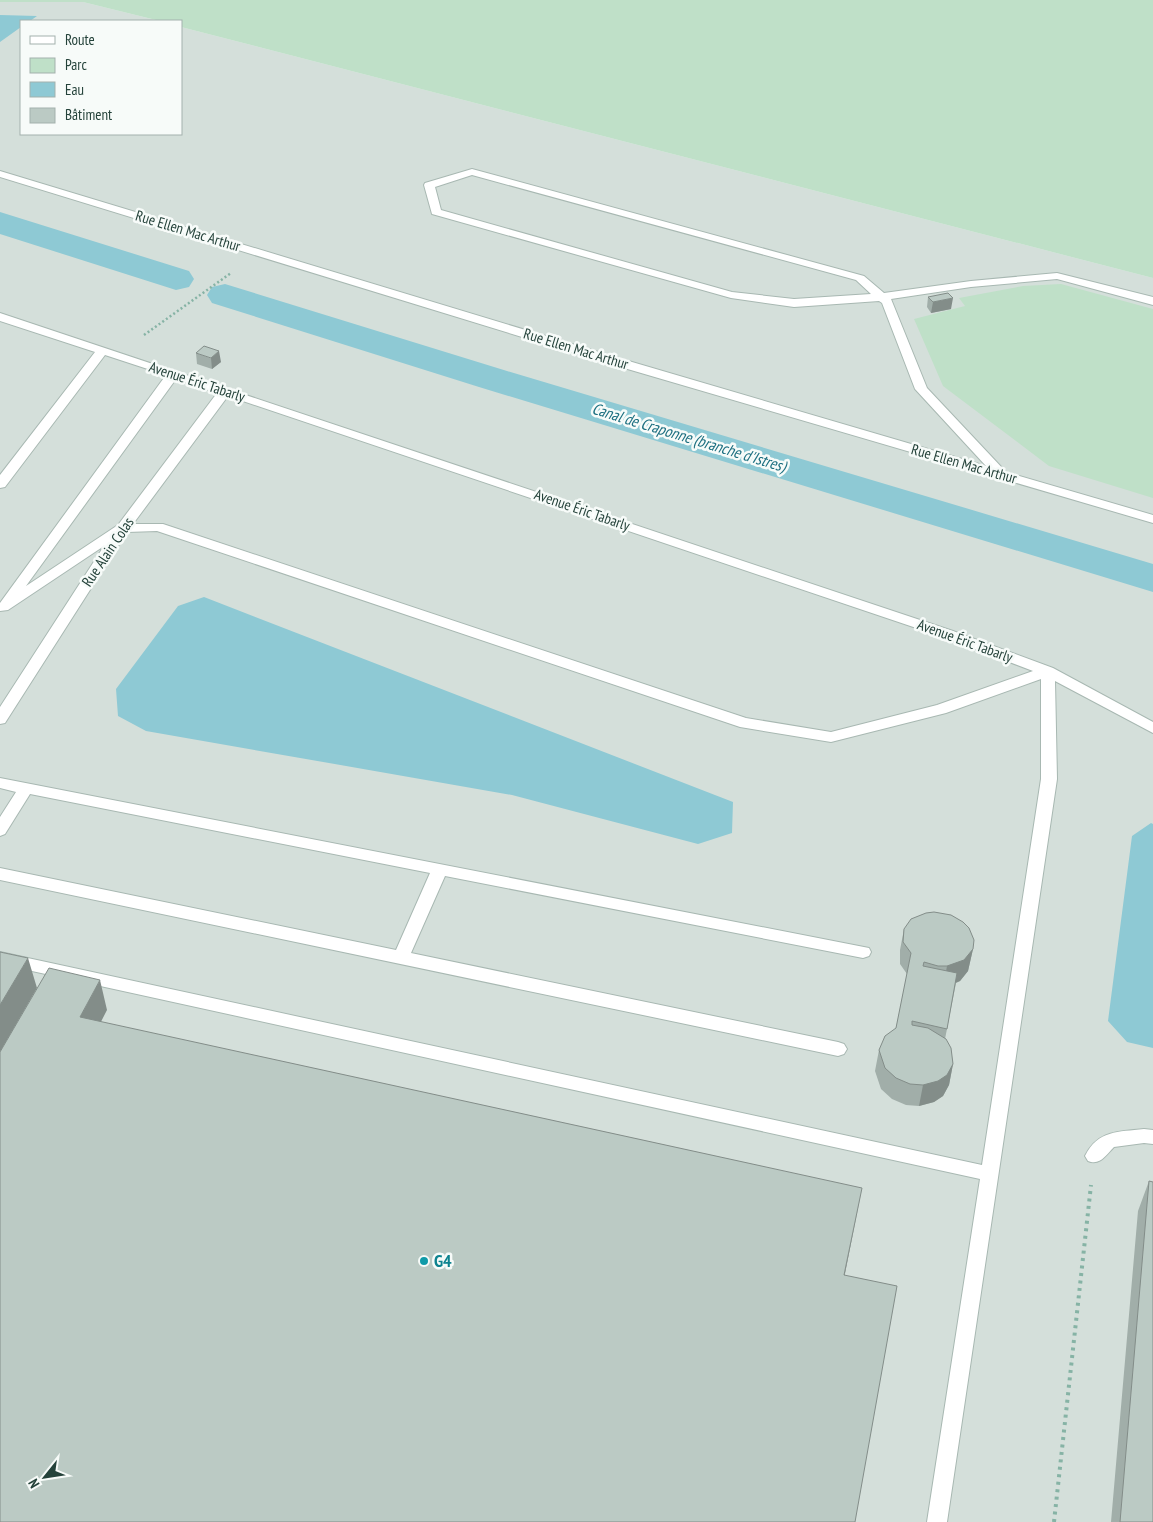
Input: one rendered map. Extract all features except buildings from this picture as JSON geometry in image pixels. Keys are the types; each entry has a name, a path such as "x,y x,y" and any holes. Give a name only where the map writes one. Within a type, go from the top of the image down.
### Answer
{"street":[{"path":"1001,474 921,389 887,302 882,297 860,278 472,172 429,185 436,212 731,295 794,303 882,297 970,284 1057,276 1153,301"},
{"name":"Rue Ellen Mac Arthur","path":"0,174 620,362 1153,519"},
{"name":"Avenue Éric Tabarly","path":"4,322 226,390 750,566 1048,671 1153,728"},
{"path":"0,484 102,351"},
{"path":"2,610 173,374"},
{"name":"Rue Alain Colas","path":"0,719 123,528 226,390"},
{"path":"2,610 123,528 158,527 745,723 831,737 941,709 1048,671 1049,779 937,1522"},
{"path":"0,784 863,952"},
{"path":"0,830 26,789"},
{"path":"402,958 440,869"},
{"path":"0,874 838,1049"},
{"path":"0,958 990,1174"},
{"path":"1094,1156 1109,1140 1144,1136 1153,1137"}],"path":[{"path":"119,356 132,344 205,290 261,253"},
{"path":"1054,1522 1094,1156"}],"shaded area":[{"path":"0,2 83,2 156,20 20,20 20,135 182,135 182,27 1153,278 1153,1522 0,1522"}],"green space":[{"path":"0,0 1153,0 1153,278 182,27 182,20 156,20 83,2 0,2"},
{"path":"1061,284 1153,309 1153,498 1049,466 943,386 914,319 965,306 959,298 1023,286"}],"water":[{"path":"0,15 37,16 31,20 20,20 20,28 0,42"},
{"path":"204,597 733,802 732,833 698,844 512,795 146,731 118,716 116,689 178,606"},
{"path":"1151,823 1153,824 1153,1048 1127,1042 1108,1021 1132,836"}],"waterway":[{"name":"Canal de Craponne (branche d'Istres)","path":"0,223 176,279"},
{"name":"Canal de Craponne (branche d'Istres)","path":"225,295 493,379 1153,578"}],"place":[{"name":"G4","path":"424,1261"}]}
